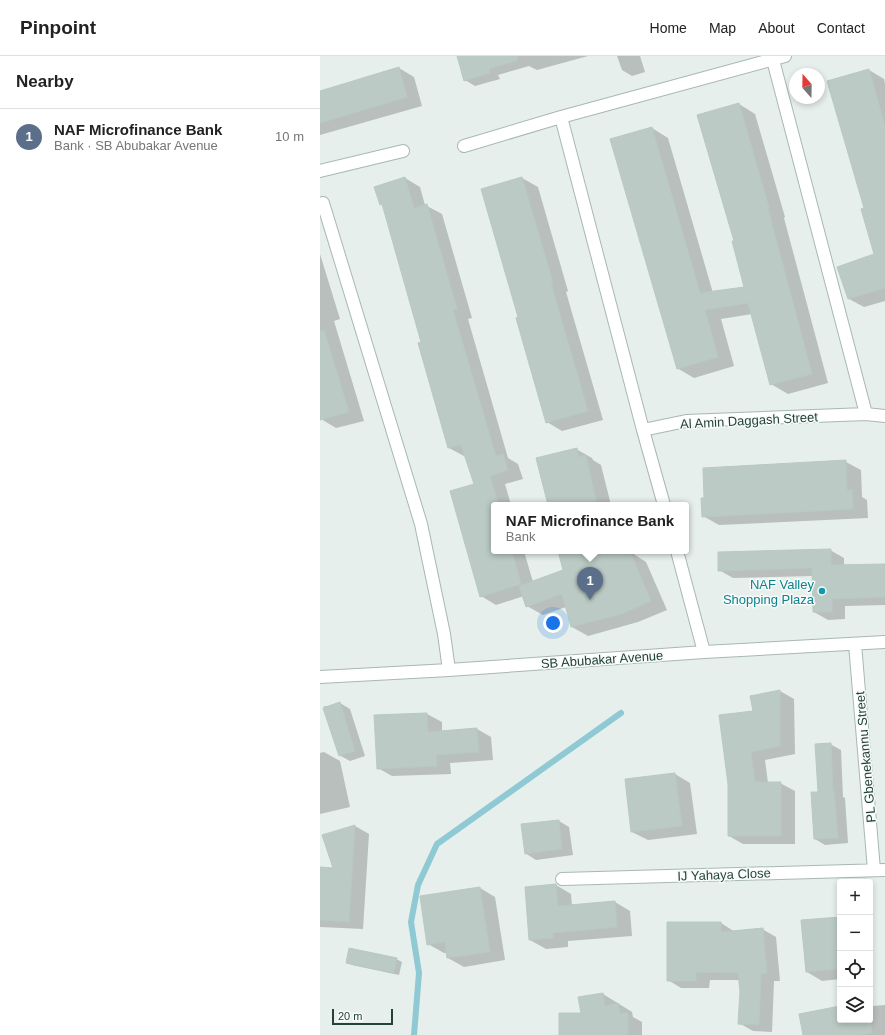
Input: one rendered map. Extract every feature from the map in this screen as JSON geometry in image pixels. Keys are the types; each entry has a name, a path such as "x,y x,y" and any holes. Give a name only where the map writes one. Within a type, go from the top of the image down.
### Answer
{"street":[{"path":"464,146 561,117 786,56"},
{"path":"773,60 866,414"},
{"path":"561,117 663,502"},
{"path":"320,171 403,151"},
{"path":"324,203 421,524 444,634 449,670"},
{"name":"Al Amin Daggash Street","path":"643,430 686,421 866,414 885,416"},
{"path":"678,554 704,652"},
{"name":"SB Abubakar Avenue","path":"320,677 449,670 704,652 885,642"},
{"name":"PL Gbenekannu Street","path":"855,644 880,870"},
{"name":"IJ Yahaya Close","path":"562,879 880,870"}],"building":[{"path":"457,56 517,56 518,60 489,69 490,73 464,81"},
{"path":"399,67 407,97 320,123 320,91"},
{"path":"869,69 885,126 885,288 848,299 837,267 874,254 861,209 864,208 827,81"},
{"path":"739,103 769,208 768,209 812,374 770,385 748,303 705,310 718,357 677,369 610,139 652,127 700,293 744,287 732,241 734,241 697,115"},
{"path":"405,177 414,208 427,204 457,309 453,310 496,456 503,454 508,470 490,476 498,502 491,502 491,554 513,554 521,584 480,597 450,491 474,484 461,445 448,448 418,343 421,342 382,204 380,205 374,187"},
{"path":"522,177 588,411 546,423 516,318 518,317 481,189"},
{"path":"324,330 349,412 320,420 320,331"},
{"path":"577,448 579,457 586,455 596,502 547,502 536,458"},
{"path":"846,460 847,490 852,490 853,509 702,517 701,498 704,498 703,468"},
{"name":"NAF Valley Shopping Plaza","path":"831,549 831,565 885,564 885,597 832,599 832,612 813,612 812,568 718,571 718,552"},
{"path":"559,554 631,554 651,601 622,614 571,627 562,594 526,607 519,586 563,570"},
{"path":"780,690 780,746 751,752 755,782 781,782 781,836 728,836 728,784 719,715 753,711 750,696"},
{"path":"340,702 355,751 339,756 323,708"},
{"path":"427,713 428,732 477,728 479,752 436,755 437,766 377,769 374,715"},
{"path":"831,743 833,791 838,838 814,839 811,792 818,792 815,744"},
{"path":"675,773 682,826 631,832 625,779"},
{"path":"559,820 562,849 525,854 521,824"},
{"path":"355,825 349,922 320,920 320,867 333,868 322,835"},
{"path":"556,884 558,906 615,901 617,927 553,933 553,938 529,940 525,887"},
{"path":"480,887 490,952 447,958 445,942 427,945 420,896"},
{"path":"837,917 837,969 806,972 801,920"},
{"path":"667,922 721,922 721,932 763,928 767,973 761,974 759,1025 738,1024 740,991 738,973 696,972 696,981 667,981"},
{"path":"349,948 397,958 394,973 346,963"},
{"path":"603,993 605,1006 618,1003 620,1013 628,1013 628,1035 559,1035 559,1013 581,1013 578,997"},
{"path":"837,1007 837,1023 871,1023 872,1033 861,1035 803,1035 799,1014"}],"waterway":[{"path":"414,1035 419,973 411,922 418,885 437,844 621,713"}],"place":[{"name":"NAF Valley Shopping Plaza","path":"822,591"},
{"name":"NAF Microfinance Bank","path":"590,600"}]}
